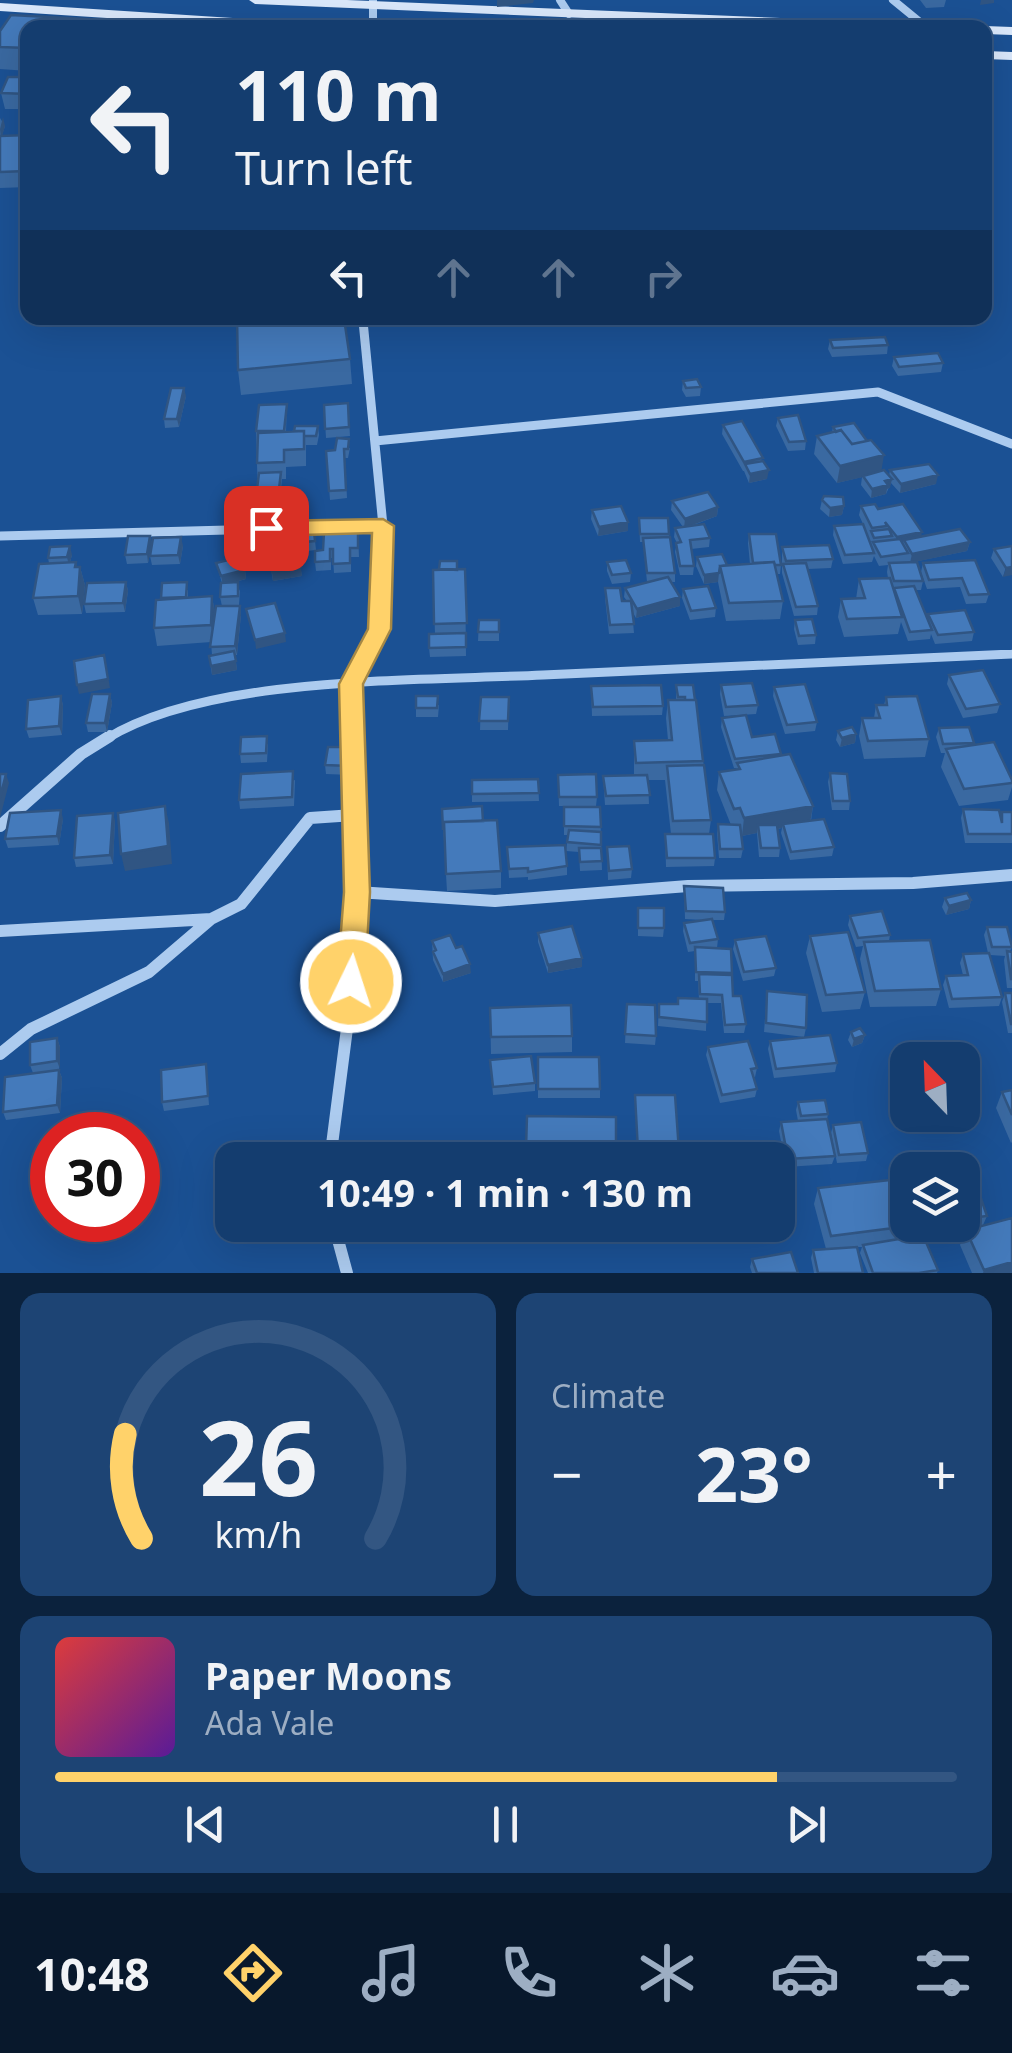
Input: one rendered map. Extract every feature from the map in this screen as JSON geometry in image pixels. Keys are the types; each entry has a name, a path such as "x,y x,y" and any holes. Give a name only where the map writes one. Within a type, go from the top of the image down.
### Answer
{"main road":[{"path":"255,0 722,20"},
{"path":"0,7 202,20"}],"street":[{"path":"560,0 568,14"},
{"path":"894,0 918,20"},
{"path":"332,1142 349,1013 357,892 351,684 380,629 383,526 365,325"},
{"path":"375,442 878,392 1012,444"},
{"path":"0,536 383,526"},
{"path":"0,826 81,754 130,723 235,694 351,684 1012,654"},
{"path":"0,1054 30,1029 149,972 211,919 241,904 310,818 354,815"},
{"path":"357,892 495,901 688,886 913,882 1012,875"},
{"path":"0,931 211,919"},
{"path":"336,1242 347,1273"}],"building":[{"path":"11,15 104,20 20,20 20,48 0,47 0,31"},
{"path":"8,77 20,77 20,94 1,93"},
{"path":"20,135 20,171 0,172 0,136"},
{"path":"237,325 345,325 350,359 238,370"},
{"path":"885,337 888,345 833,348 830,340"},
{"path":"938,353 943,363 899,367 894,357"},
{"path":"697,379 701,387 686,388 683,381"},
{"path":"171,388 184,388 177,419 164,419"},
{"path":"348,403 349,427 325,429 324,405"},
{"path":"287,404 284,431 256,431 259,405"},
{"path":"798,415 806,441 789,442 778,418"},
{"path":"742,421 763,458 744,462 723,425"},
{"path":"854,423 867,441 852,444 841,430 836,432 833,427"},
{"path":"295,426 318,426 316,436 304,436 304,431 294,431"},
{"path":"841,430 852,444 871,440 884,455 840,466 817,436"},
{"path":"304,431 304,449 284,450 284,462 257,463 258,433"},
{"path":"337,438 349,439 348,449 344,449 346,490 329,491 326,451 335,450"},
{"path":"763,461 769,470 750,474 745,464"},
{"path":"929,464 938,475 901,484 890,470"},
{"path":"884,470 892,479 885,481 888,485 872,489 863,476"},
{"path":"281,472 279,489 257,489 259,473"},
{"path":"708,492 718,507 685,519 672,501"},
{"path":"824,496 843,497 844,506 830,508 822,500"},
{"path":"875,504 878,509 903,504 922,532 897,537 885,522 887,526 872,528 861,506"},
{"path":"621,506 628,522 599,527 592,510"},
{"path":"639,518 668,518 669,534 640,534"},
{"path":"704,524 710,538 690,540 694,566 680,566 676,543 681,542 675,528"},
{"path":"863,524 874,553 845,555 834,526"},
{"path":"889,529 892,536 874,538 871,531"},
{"path":"960,529 970,542 912,554 904,540"},
{"path":"358,530 358,548 350,548 350,563 333,564 333,549 330,561 315,562 315,551 323,550 324,532"},
{"path":"314,531 315,541 280,544 279,533"},
{"path":"749,534 776,534 781,565 753,563"},
{"path":"128,536 150,536 147,554 125,555"},
{"path":"181,537 178,555 150,556 153,538"},
{"path":"670,537 675,573 647,573 643,538"},
{"path":"900,539 908,553 881,557 873,542"},
{"path":"829,545 833,559 786,561 782,547"},
{"path":"70,546 67,557 48,558 50,547"},
{"path":"1012,546 1012,567 1006,568 994,549"},
{"path":"296,548 301,567 272,572 268,552"},
{"path":"722,554 727,565 720,566 719,573 704,575 697,557"},
{"path":"240,557 245,570 221,576 216,563"},
{"path":"626,560 631,573 612,575 607,562"},
{"path":"975,560 989,594 969,595 962,578 929,580 923,563"},
{"path":"440,561 457,561 457,570 439,569"},
{"path":"76,562 75,567 80,567 78,596 33,598 39,564"},
{"path":"774,562 783,601 729,603 720,566"},
{"path":"917,562 923,581 894,581 889,563"},
{"path":"806,563 818,606 796,607 783,564"},
{"path":"465,569 467,623 434,624 433,570"},
{"path":"668,577 680,597 637,609 625,588"},
{"path":"890,578 902,617 847,619 841,599 865,598 859,579"},
{"path":"126,582 123,603 84,604 87,583"},
{"path":"187,582 186,597 161,598 162,583"},
{"path":"238,582 238,596 220,597 221,583"},
{"path":"708,586 716,608 691,611 683,589"},
{"path":"914,586 932,630 910,632 894,588"},
{"path":"605,588 620,588 622,601 631,601 634,624 610,625"},
{"path":"212,596 211,625 154,628 156,600"},
{"path":"275,603 285,633 255,640 246,609"},
{"path":"216,606 240,606 235,646 210,647"},
{"path":"965,610 974,632 938,635 928,614"},
{"path":"812,619 816,635 799,636 795,620"},
{"path":"479,620 499,620 499,632 478,632"},
{"path":"466,633 466,647 429,648 429,634"},
{"path":"234,651 236,661 211,666 209,656"},
{"path":"104,655 108,679 77,685 74,661"},
{"path":"983,670 1000,704 966,709 949,675"},
{"path":"752,683 758,705 726,707 721,685"},
{"path":"805,684 817,722 787,725 774,687"},
{"path":"661,685 663,706 593,707 591,686"},
{"path":"676,685 693,685 695,700 678,697"},
{"path":"92,694 110,694 105,723 86,723"},
{"path":"61,696 59,726 26,729 28,700"},
{"path":"416,696 438,696 437,708 416,708"},
{"path":"917,696 929,739 868,741 862,718 880,718 876,705 887,705 886,697"},
{"path":"481,697 509,697 508,721 479,721"},
{"path":"668,700 696,700 703,761 636,763 634,741 672,740"},
{"path":"746,715 752,737 775,734 781,754 735,759 722,718"},
{"path":"852,727 856,734 842,738 838,731"},
{"path":"969,727 974,743 943,744 939,728"},
{"path":"267,736 266,753 240,754 241,737"},
{"path":"994,742 1012,783 964,789 946,749"},
{"path":"328,747 353,747 350,766 325,765"},
{"path":"790,754 813,806 744,818 740,808 734,809 719,772 740,769 737,763"},
{"path":"704,765 711,820 673,821 667,766"},
{"path":"293,771 292,797 239,800 241,774"},
{"path":"830,773 847,774 850,801 833,801"},
{"path":"0,774 6,774 0,798"},
{"path":"596,774 597,797 559,797 558,775"},
{"path":"647,775 650,795 606,796 603,776"},
{"path":"538,779 539,793 472,794 472,780"},
{"path":"165,806 168,846 121,854 118,813"},
{"path":"482,806 483,821 444,822 443,830 442,809"},
{"path":"564,807 600,807 601,827 564,826"},
{"path":"963,809 999,810 1002,823 1002,812 1012,812 1012,834 968,834"},
{"path":"61,810 57,836 5,839 10,813"},
{"path":"113,813 110,855 74,858 77,816"},
{"path":"824,819 834,847 791,852 783,824"},
{"path":"497,820 501,871 446,874 444,822"},
{"path":"718,824 740,825 743,849 720,849"},
{"path":"758,825 777,825 780,848 761,848"},
{"path":"569,830 601,832 601,845 567,842"},
{"path":"665,834 713,834 715,858 667,858"},
{"path":"565,845 567,866 528,872 528,868 509,869 507,847"},
{"path":"629,846 632,869 609,871 607,847"},
{"path":"579,848 601,848 602,861 580,862"},
{"path":"684,886 723,888 725,912 686,911"},
{"path":"967,893 971,900 949,906 945,898"},
{"path":"638,908 664,908 664,928 638,928"},
{"path":"882,911 890,935 858,938 850,916"},
{"path":"712,919 718,939 690,943 684,923"},
{"path":"572,926 582,958 548,965 538,933"},
{"path":"987,927 1007,927 1012,947 992,947"},
{"path":"848,932 865,992 826,995 810,936"},
{"path":"450,935 456,948 462,946 470,964 443,974 432,941"},
{"path":"766,936 776,968 744,972 735,940"},
{"path":"930,940 941,989 875,991 864,942"},
{"path":"695,947 731,949 732,973 696,972"},
{"path":"1007,951 1012,952 1012,979 1011,979"},
{"path":"989,953 1002,997 952,999 946,976 968,975 963,954"},
{"path":"699,974 732,975 733,996 741,996 746,1024 725,1025 722,995 700,994"},
{"path":"767,991 807,995 806,1028 766,1023"},
{"path":"1005,993 1012,993 1012,1024 1011,1024"},
{"path":"678,998 707,999 707,1022 659,1017 659,1004 678,1004"},
{"path":"627,1004 655,1005 656,1036 625,1034"},
{"path":"571,1005 572,1036 491,1037 490,1008"},
{"path":"860,1028 865,1035 854,1039 851,1032"},
{"path":"830,1035 837,1063 776,1069 770,1041"},
{"path":"57,1038 57,1061 30,1065 30,1042"},
{"path":"748,1041 757,1068 751,1069 757,1089 722,1095 708,1047"},
{"path":"531,1056 535,1083 493,1087 490,1060"},
{"path":"538,1057 599,1057 600,1089 538,1089"},
{"path":"206,1064 208,1096 162,1102 161,1070"},
{"path":"59,1070 57,1105 3,1112 5,1077"},
{"path":"1012,1090 1012,1115 1002,1092"},
{"path":"635,1095 675,1095 678,1142 638,1142"},
{"path":"825,1100 828,1114 801,1116 798,1102"},
{"path":"527,1116 616,1117 616,1142 526,1142"},
{"path":"827,1119 835,1156 795,1159 795,1142 785,1142 781,1122"},
{"path":"861,1122 868,1153 839,1155 833,1125"},
{"path":"890,1180 890,1228 831,1236 818,1188"},
{"path":"980,1196 987,1216 980,1217"},
{"path":"1012,1218 1012,1262 984,1270 971,1242 980,1242 980,1226"},
{"path":"890,1240 926,1242 938,1270 873,1273 863,1245"},
{"path":"857,1247 863,1273 818,1273 813,1250"},
{"path":"791,1252 798,1273 757,1273 752,1259"}],"route":[{"path":"266,528 383,526 380,629 351,684 357,892 351,982"}]}
